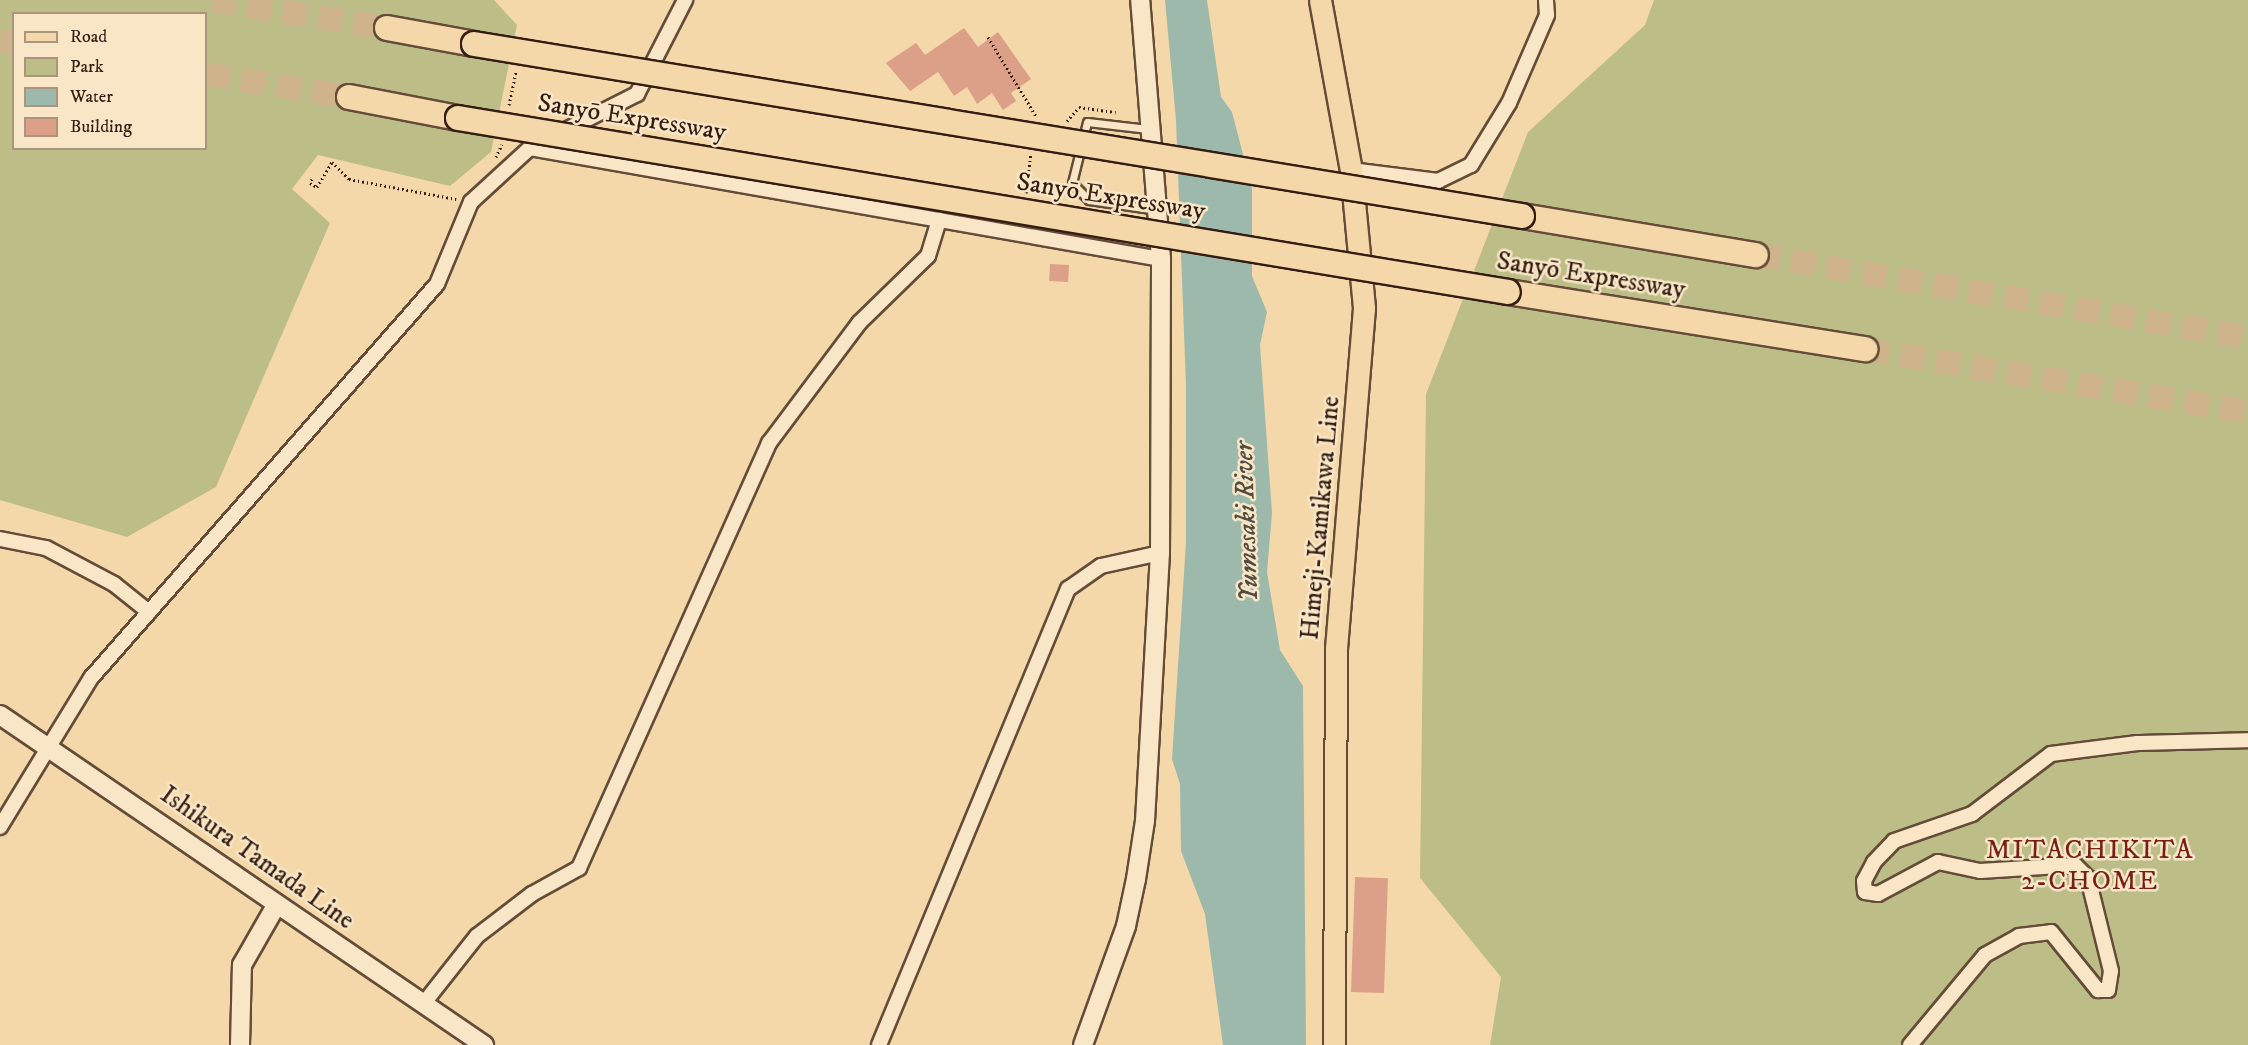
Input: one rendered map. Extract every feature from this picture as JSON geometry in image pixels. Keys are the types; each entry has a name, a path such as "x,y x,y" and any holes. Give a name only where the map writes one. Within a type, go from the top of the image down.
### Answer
{"highway":[{"name":"Sanyō Expressway","path":"387,28 1756,255"},
{"name":"Sanyō Expressway","path":"349,97 458,118 1865,349"}],"main road":[{"name":"Himeji-Kamikawa Line","path":"1320,0 1351,170 1364,308 1335,648 1335,1045"}],"street":[{"path":"0,827 51,745 71,703 438,284 471,202 530,148 637,93 685,0"},
{"path":"1083,1045 1126,926 1136,879 1145,821 1160,553 1161,259 1140,0"},
{"path":"1351,170 1438,180 1471,165 1509,103 1547,15 1546,0"},
{"path":"530,148 1161,259"},
{"path":"424,1003 477,936 532,894 579,868 769,443 859,322 928,256 939,220"},
{"path":"0,539 46,548 114,584 149,612"},
{"path":"879,1045 1068,589 1101,566 1160,553"},
{"name":"Ishikura Tamada Line","path":"0,715 51,745 277,904 484,1045"},
{"path":"1910,1045 1985,955 2019,936 2051,932 2098,990 2108,990 2111,971 2088,878 2075,865 1980,871 1938,862 1878,894 1865,892 1869,871 1894,841 1972,814 2051,754 2137,743 2248,740"},
{"path":"240,1045 242,965 277,904"}],"lane":[{"path":"1150,129 1087,122 1072,183 1089,200 1156,210"}],"path":[{"path":"1056,125 1066,126 1080,107 1122,113"},
{"path":"312,178 310,183 316,187 333,162 349,179"}],"green space":[{"path":"0,0 494,0 517,25 491,152 450,186 318,155 292,189 330,223 216,487 127,537 0,500"},
{"path":"1654,0 2248,0 2248,1045 1490,1045 1501,977 1420,878 1426,394 1528,132 1645,25"}],"water":[{"name":"Yumesaki River","path":"1165,0 1207,0 1221,97 1232,112 1252,189 1252,276 1267,312 1260,345 1272,513 1267,572 1280,650 1303,686 1306,1045 1223,1045 1205,914 1181,851 1180,784 1172,759 1186,542 1186,386 1176,120"}],"building":[{"path":"964,28 978,47 998,32 1031,79 1011,93 1016,101 1003,110 992,93 977,104 967,87 954,96 938,72 910,91 886,63 916,43 925,55"},
{"path":"1050,264 1069,265 1068,282 1049,281"},
{"path":"1355,877 1388,878 1384,993 1351,992"}],"tunnel":[{"path":"212,0 387,28"},
{"path":"0,40 12,43"},
{"path":"207,74 349,97"},
{"path":"1756,255 2248,337"},
{"path":"1865,349 2248,412"}],"district":[{"name":"MITACHIKITA 2-CHOME","path":"2090,866"}]}
